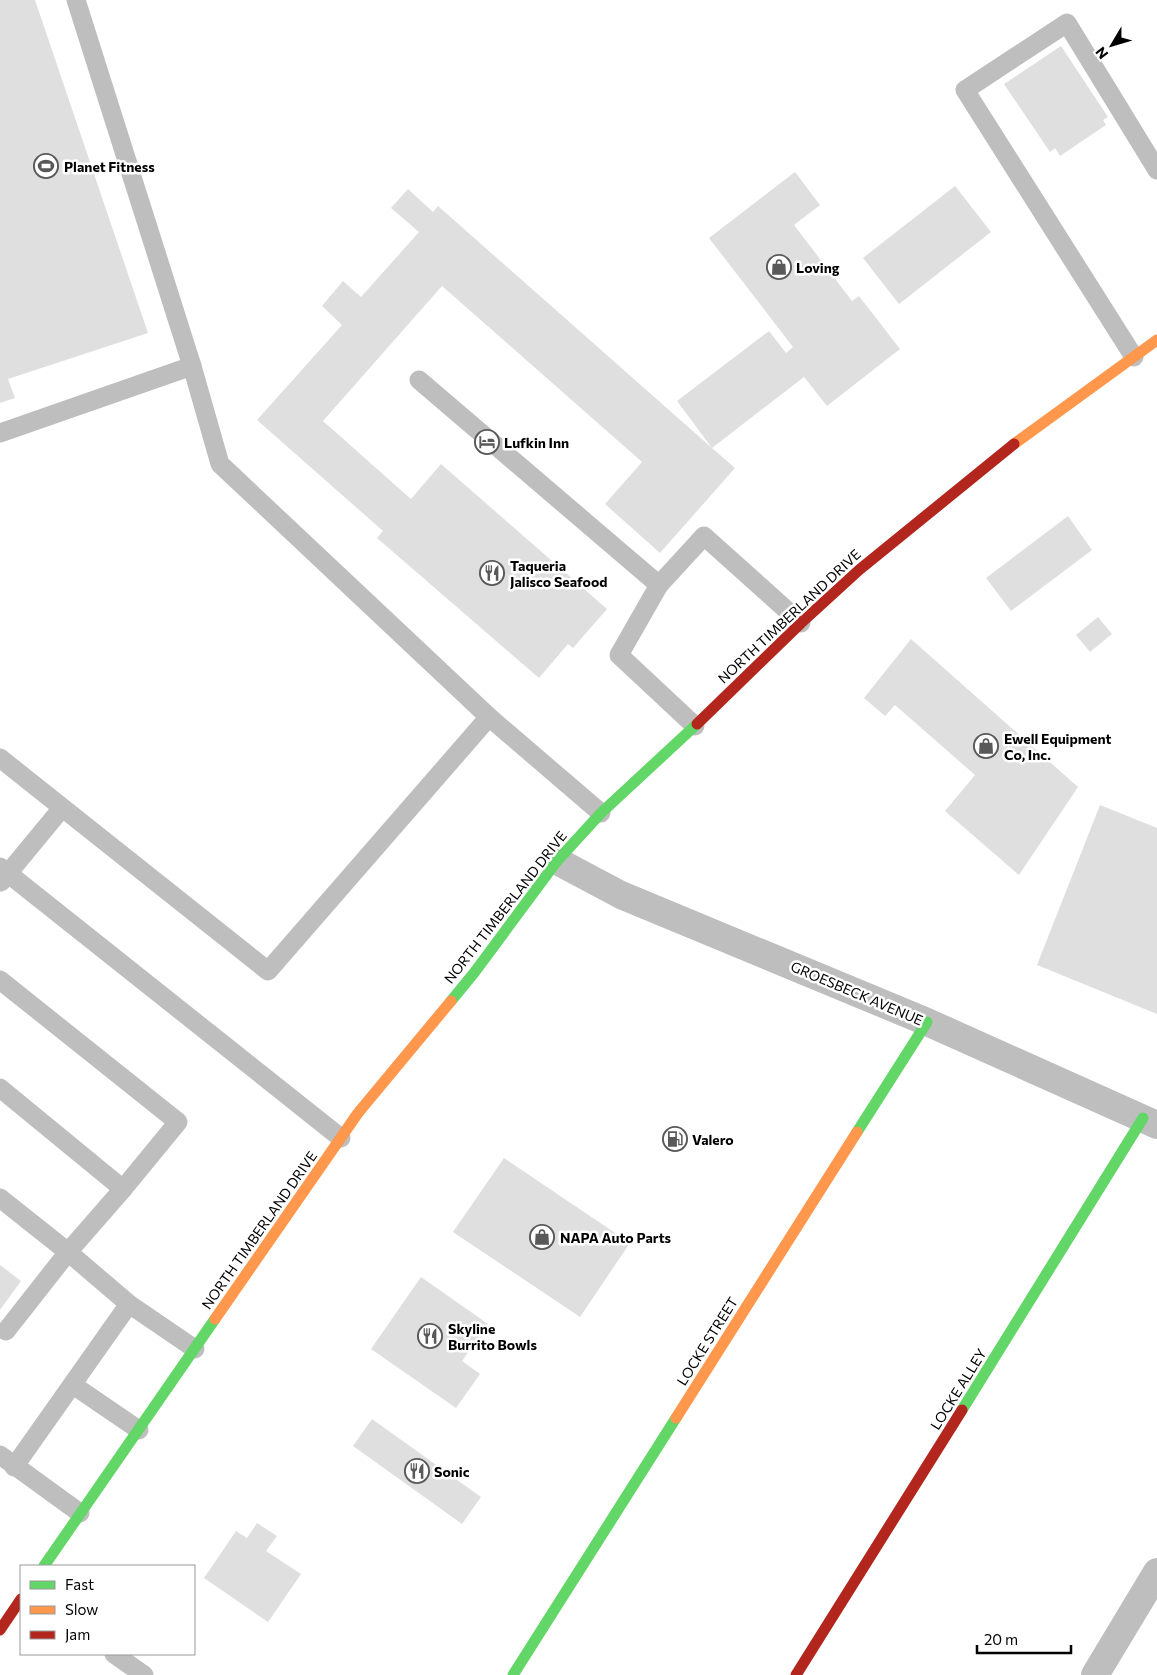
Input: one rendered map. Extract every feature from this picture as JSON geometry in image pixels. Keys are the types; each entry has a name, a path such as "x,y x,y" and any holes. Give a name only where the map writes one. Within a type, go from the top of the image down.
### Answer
{"main road":[{"name":"NORTH TIMBERLAND DRIVE","path":"45,1565 358,1113 474,974 557,861 601,813 695,726 800,623 859,570 1015,444 1157,340"},
{"name":"LOCKE STREET","path":"513,1675 927,1022"},
{"name":"LOCKE ALLEY","path":"796,1675 1150,1122"},
{"path":"0,1630 20,1600"}],"street":[{"name":"GROESBECK AVENUE","path":"557,861 621,895 927,1022 1150,1122"},
{"path":"1094,1675 1157,1572"}],"lane":[{"path":"76,0 192,366 220,464 489,717 601,813"},
{"path":"1134,357 965,90 1067,24 1157,170"},
{"path":"0,433 192,366"},
{"path":"419,380 659,585"},
{"path":"695,726 619,655 659,585 704,536 800,623"},
{"path":"0,758 268,972 489,717"},
{"path":"62,808 3,874 341,1138"},
{"path":"0,980 178,1122 68,1252 6,1331"},
{"path":"0,1088 123,1188"},
{"path":"0,1198 129,1304 194,1349"},
{"path":"80,1513 7,1461 73,1385 129,1304"},
{"path":"73,1385 138,1430"},
{"path":"115,1655 144,1675"}],"building":[{"name":"Planet Fitness","path":"0,0 35,0 148,333 8,379 15,398 0,403"},
{"path":"1061,46 1108,117 1103,120 1106,125 1060,156 1055,148 1050,152 1004,84"},
{"name":"Loving","path":"795,172 820,205 794,225 852,301 859,296 900,349 827,406 804,377 712,448 677,401 769,331 786,353 793,347 709,238"},
{"path":"955,186 991,232 899,304 863,258"},
{"path":"408,189 433,212 438,206 735,468 660,553 605,504 642,462 442,286 323,421 411,499 441,464 607,609 573,648 568,644 539,678 377,538 383,531 257,420 342,325 322,306 343,281 361,297 419,232 391,208"},
{"path":"1068,516 1092,550 1011,611 986,578"},
{"path":"1098,617 1112,634 1090,652 1076,635"},
{"name":"Ewell Equipment Co, Inc.","path":"911,639 1078,787 1019,875 945,811 975,775 895,705 885,716 864,698"},
{"path":"1100,805 1157,828 1157,1014 1037,965"},
{"name":"NAPA Auto Parts","path":"504,1158 630,1243 580,1317 453,1232"},
{"path":"0,1265 21,1281 0,1310"},
{"name":"Skyline Burrito Bowls","path":"421,1277 488,1324 462,1361 480,1374 456,1408 371,1349"},
{"name":"Sonic","path":"372,1419 481,1497 462,1524 353,1446"},
{"path":"257,1523 277,1536 266,1551 301,1574 268,1622 204,1578 236,1531 247,1538"}],"traffic: fast":[{"path":"451,1001 557,861 601,813 697,724"},
{"path":"857,1132 927,1022"},
{"path":"962,1410 1143,1118"},
{"path":"45,1565 215,1319"},
{"path":"513,1675 676,1418"}],"traffic: slow":[{"path":"1014,444 1157,340"},
{"path":"215,1319 358,1113 451,1001"},
{"path":"676,1418 857,1132"}],"traffic: jam":[{"path":"697,724 801,623 859,570 1014,444"},
{"path":"796,1675 962,1410"},
{"path":"0,1630 20,1600"}],"place":[{"name":"Planet Fitness","path":"46,166"},
{"name":"Loving","path":"779,267"},
{"name":"Lufkin Inn","path":"487,442"},
{"name":"Taqueria Jalisco Seafood","path":"492,573"},
{"name":"Ewell Equipment Co, Inc.","path":"986,746"},
{"name":"Valero","path":"675,1139"},
{"name":"NAPA Auto Parts","path":"542,1237"},
{"name":"Skyline Burrito Bowls","path":"430,1336"},
{"name":"Sonic","path":"417,1471"}]}
